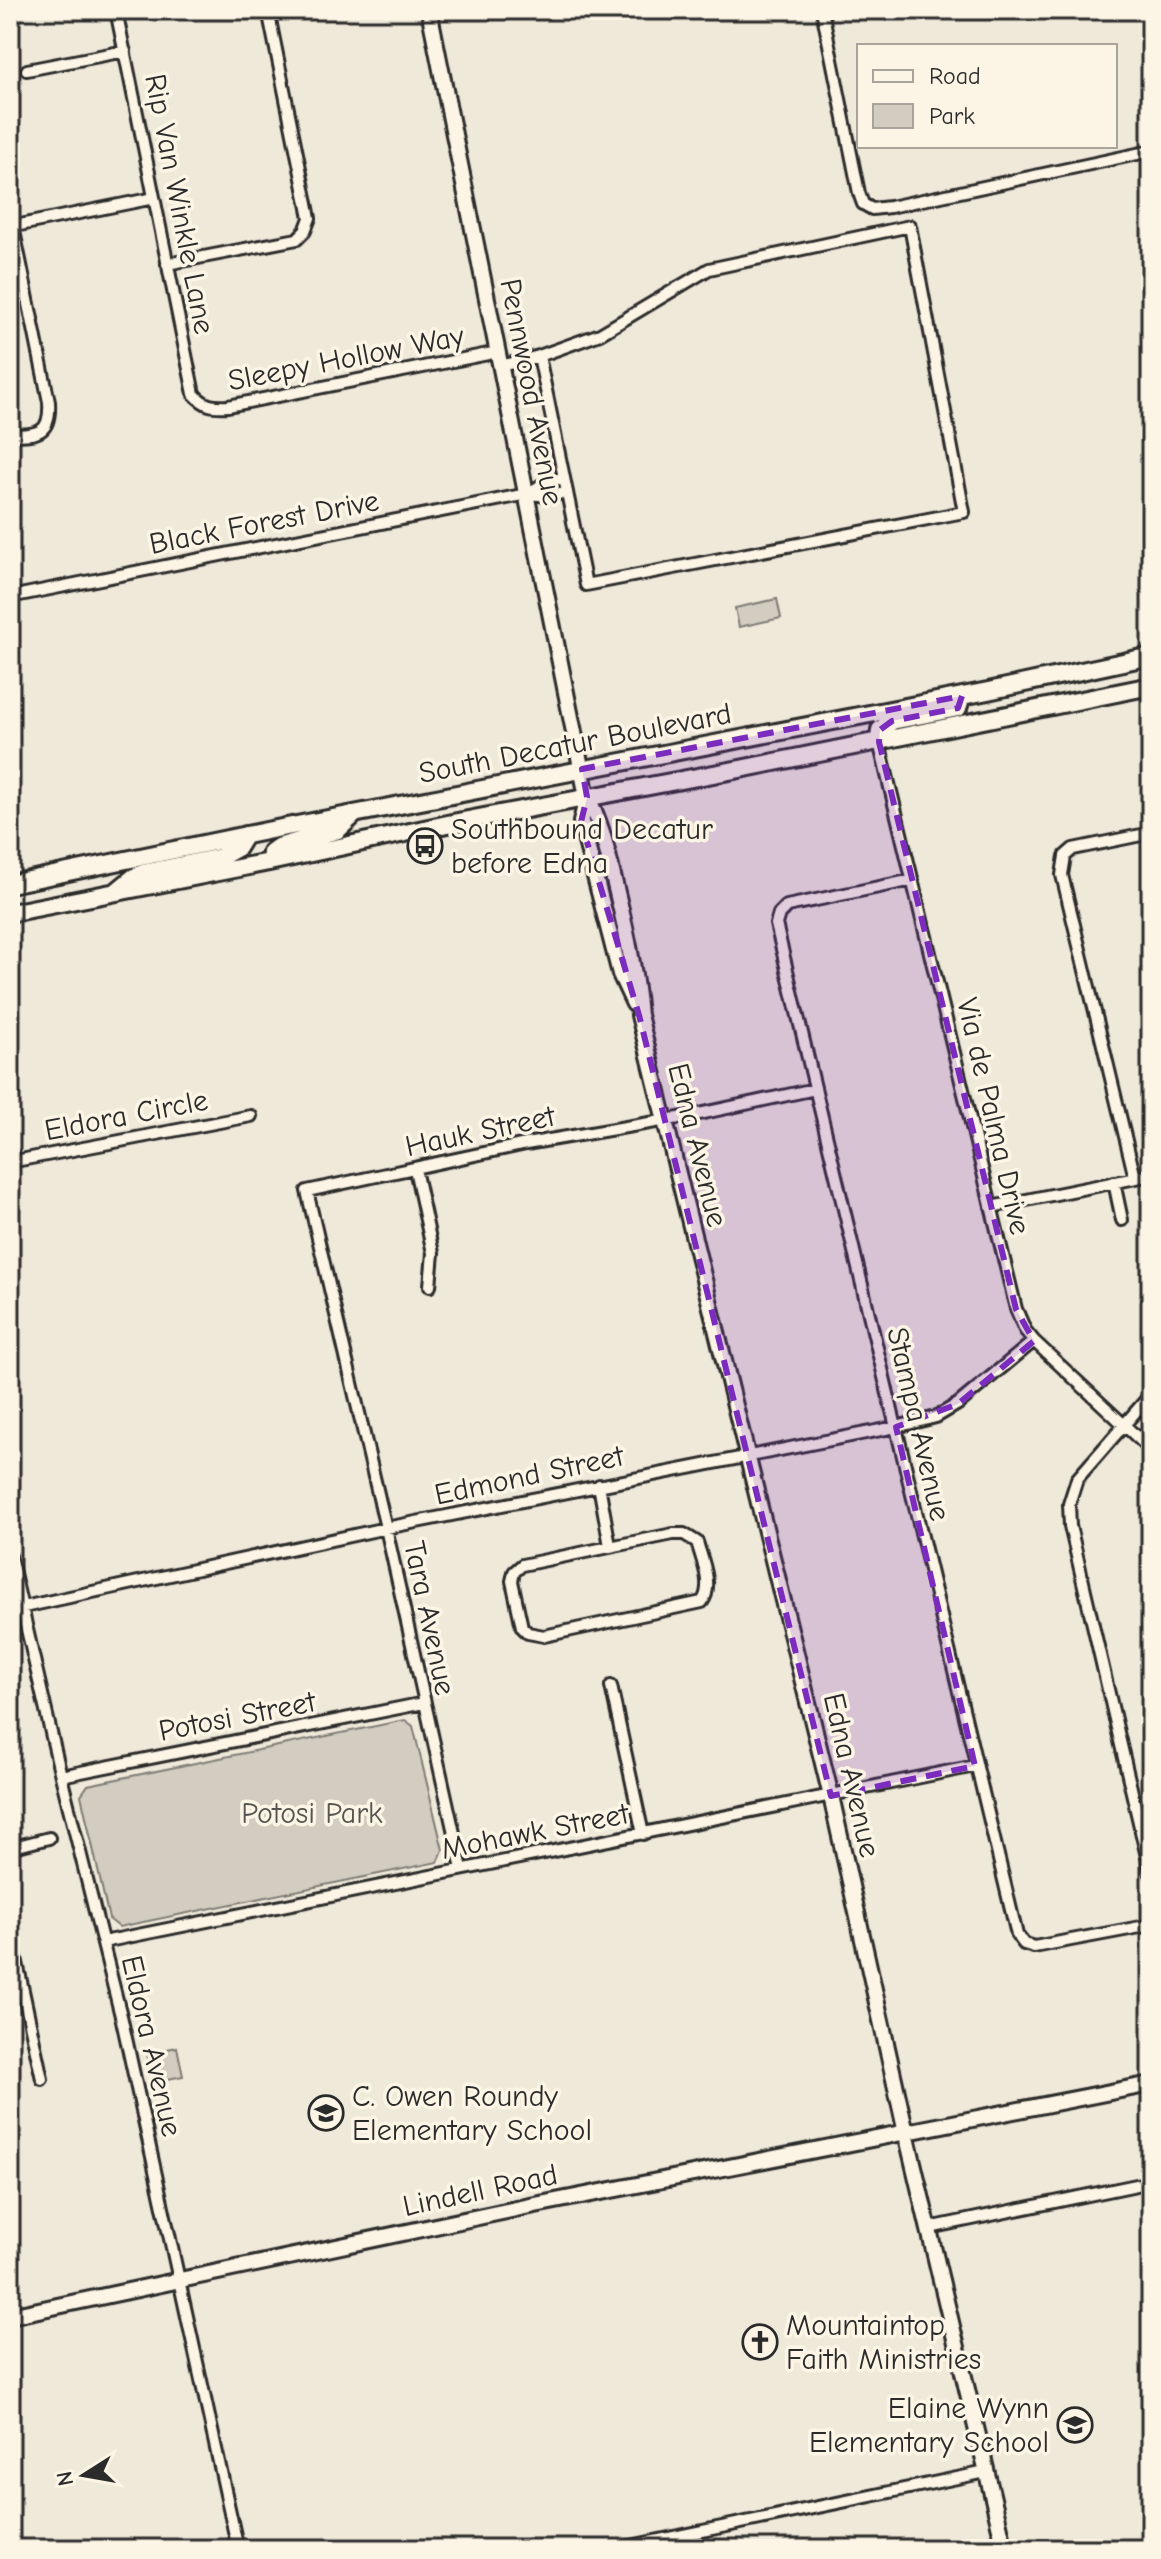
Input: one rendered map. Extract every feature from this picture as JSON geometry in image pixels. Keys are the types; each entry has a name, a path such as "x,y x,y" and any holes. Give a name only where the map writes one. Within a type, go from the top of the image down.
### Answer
{"main road":[{"name":"South Decatur Boulevard","path":"10,913 452,823 585,783 1151,656"},
{"name":"South Decatur Boulevard","path":"10,884 356,813 879,742 1151,686"},
{"path":"879,742 880,730 892,721 958,708 962,696"},
{"path":"270,862 271,852 278,847 338,830 356,813"},
{"path":"116,892 143,873 221,857 237,848 245,835"}],"street":[{"name":"Rip Van Winkle Lane","path":"116,10 194,394 203,404"},
{"path":"167,264 297,239 305,231 310,218 268,10"},
{"name":"Pennwood Avenue","path":"429,10 585,783"},
{"path":"822,10 859,193 863,204 872,209 1151,151"},
{"path":"27,70 125,51"},
{"path":"10,435 31,435 42,431 50,419 12,226 154,198"},
{"name":"Sleepy Hollow Way","path":"203,404 228,406 500,359 539,356 600,334 709,269 910,226 964,512 586,585 567,492"},
{"path":"527,494 550,496 567,492 539,356"},
{"path":"527,494 548,481 564,478"},
{"name":"Black Forest Drive","path":"10,597 527,494"},
{"name":"Via de Palma Drive","path":"879,742 1016,1309 1025,1330 1034,1341 1151,1450"},
{"name":"Edna Avenue","path":"585,783 581,822 620,974 639,1015 831,1796 906,2133 1005,2549"},
{"path":"1135,1178 1062,875 1065,856 1073,849 1151,833"},
{"name":"Stampa Avenue","path":"913,880 787,906 779,914 776,924 1017,1935 1024,1944 1034,1947 1151,1925"},
{"name":"Hauk Street","path":"307,1191 526,1144 815,1089"},
{"name":"Eldora Circle","path":"10,1162 251,1116"},
{"path":"415,1169 433,1253 430,1286"},
{"path":"991,1207 1151,1175"},
{"path":"1114,1182 1122,1220"},
{"name":"Tara Avenue","path":"307,1191 462,1869"},
{"name":"Edmond Street","path":"10,1610 386,1528 936,1417 958,1404 1034,1341"},
{"path":"1151,1394 1077,1479 1069,1504 1070,1526 1151,1874"},
{"path":"599,1485 610,1546"},
{"path":"673,1534 691,1537 697,1542 708,1587 706,1596 696,1605 544,1636 528,1633 522,1627 513,1590 514,1572 533,1561 610,1546 673,1534"},
{"name":"Eldora Avenue","path":"10,1556 103,1942 238,2549"},
{"path":"611,1686 643,1834"},
{"name":"Potosi Street","path":"61,1776 424,1703"},
{"name":"Mohawk Street","path":"103,1942 975,1766"},
{"path":"10,1848 49,1838"},
{"path":"10,1930 15,1979 42,2079"},
{"name":"Lindell Road","path":"10,2316 530,2206 1151,2084"},
{"path":"929,2228 1151,2182"},
{"path":"621,2548 986,2472"}],"highlighted area":[{"path":"962,696 958,708 892,721 880,730 879,742 1016,1309 1034,1341 958,1404 896,1427 975,1766 831,1796 639,1015 581,822 587,797 582,769"}],"green space":[{"path":"777,599 781,618 739,627 735,608"},
{"name":"Potosi Park","path":"405,1720 413,1726 443,1850 438,1862 119,1927 109,1919 81,1795 88,1785"},
{"path":"177,2047 183,2076 153,2082 147,2053"}],"place":[{"name":"Southbound Decatur before Edna","path":"425,846"},
{"name":"C. Owen Roundy Elementary School","path":"326,2113"},
{"name":"Mountaintop Faith Ministries","path":"760,2342"},
{"name":"Elaine Wynn Elementary School","path":"1075,2425"}]}
